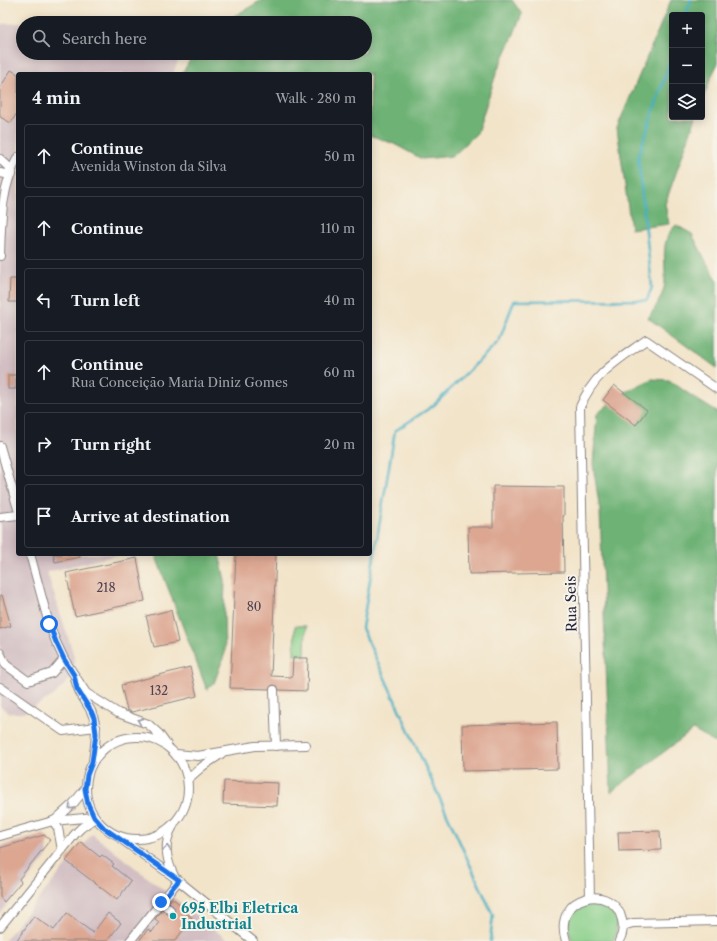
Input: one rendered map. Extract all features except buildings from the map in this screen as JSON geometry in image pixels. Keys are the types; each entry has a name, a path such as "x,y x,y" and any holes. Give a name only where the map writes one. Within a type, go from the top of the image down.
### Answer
{"street":[{"path":"0,159 11,173"},
{"path":"0,256 0,221 4,193 16,162"},
{"path":"0,173 11,173"},
{"name":"Rua Seis","path":"590,897 580,407 590,388 602,373 646,340 717,389"},
{"path":"0,446 16,502"},
{"path":"0,517 16,515"},
{"path":"31,556 49,624 56,642 64,659 86,693 118,713 148,724 159,734 176,754 188,779 189,790 186,806 170,832 166,850 169,866 176,878"},
{"path":"0,653 6,664 28,681 52,673 64,659"},
{"path":"74,675 77,689 91,711 96,727 92,762 87,775 85,789 88,804 95,818 104,828 176,878 253,941"},
{"path":"0,687 63,731 96,727"},
{"path":"274,690 276,746"},
{"path":"92,762 104,749 118,740 136,736 153,739 168,746"},
{"path":"176,754 198,756 255,746 306,745"},
{"path":"188,779 203,766 225,751"},
{"path":"53,822 73,804 85,789"},
{"path":"0,836 53,822 95,818"},
{"path":"0,927 81,828 95,818"},
{"path":"116,836 130,839 143,839 156,836 168,829 178,820"},
{"path":"53,822 58,828 62,850"},
{"path":"130,941 142,932 176,878"},
{"path":"562,941 563,922 566,912 581,900 590,897 600,898 609,902 619,912 623,926 622,936 619,941"},
{"path":"161,902 170,910"},
{"path":"623,926 633,923 717,921"},
{"path":"563,932 566,941"}],"shaded area":[{"path":"16,23 16,60 178,60 174,72 16,72 16,556 113,556 47,572 74,656 74,675 53,696 23,713 9,713 0,706 0,24"},
{"path":"45,834 48,855 0,914 0,846"},
{"path":"92,834 229,941 4,941"}],"green space":[{"path":"262,0 512,0 522,14 497,71 477,133 453,156 422,159 394,144 372,136 372,72 183,72 190,60 372,60 372,16 234,16"},
{"path":"671,0 717,0 717,65 705,93 705,12 669,12 669,120 695,120 665,204 669,224 631,229 617,128"},
{"path":"676,225 692,234 717,279 717,368 648,318 657,305 663,291 665,281 665,244 667,237"},
{"path":"652,379 669,380 717,412 717,744 693,730 611,792 600,511 593,464 597,414 621,394"},
{"path":"156,556 219,556 225,580 225,653 214,683 207,690"},
{"path":"295,626 306,626 305,655 294,655"},
{"path":"591,903 605,907 614,915 617,927 613,941 573,941 569,929 571,918 579,909"}],"waterway":[{"path":"687,12 691,0"},
{"path":"490,941 493,915 362,628 395,431 434,405 499,341 514,301 647,300 652,287 638,157 669,65"}],"place":[{"name":"695 Elbi Eletrica Industrial","path":"173,916"}],"route":[{"path":"49,624 64,659 74,675 77,689 91,711 96,727 92,762 87,775 85,789 88,804 94,817 104,828 179,880 161,902"}]}
